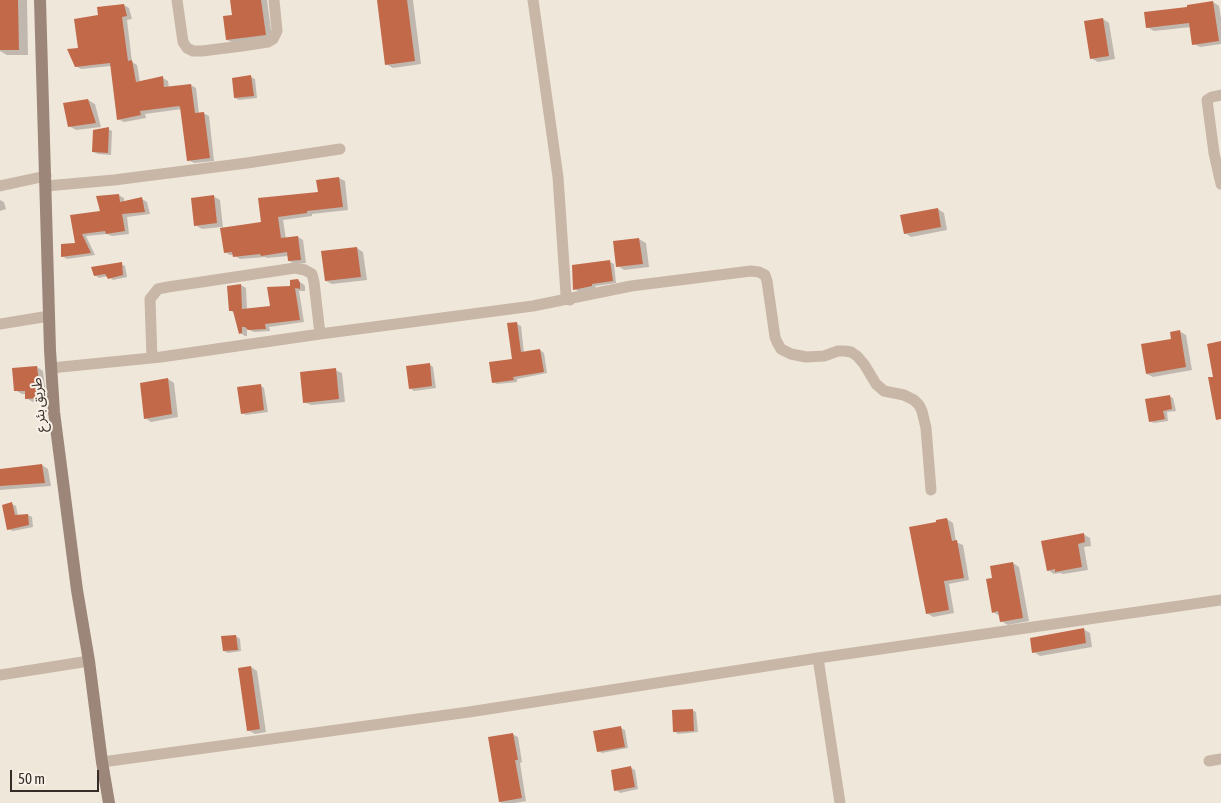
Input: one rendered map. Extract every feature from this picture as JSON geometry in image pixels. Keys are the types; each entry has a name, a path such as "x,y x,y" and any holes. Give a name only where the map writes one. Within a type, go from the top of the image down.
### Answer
{"street":[{"name":"طريق بئر ع","path":"40,0 49,316 54,412 76,590 89,662 109,803"},
{"path":"177,0 183,42 187,48 193,51 242,46 268,42 273,39 277,31 274,0"},
{"path":"533,0 558,177 566,295 570,300"},
{"path":"1221,95 1207,100 1214,153 1221,184"},
{"path":"0,186 46,181 133,178 247,163 340,148"},
{"path":"152,358 150,299 158,289 294,268 305,270 312,274 320,334"},
{"path":"51,368 152,358 533,306 570,300 631,286 751,271 759,272 765,275 767,281 775,337 781,349 791,354 806,356 824,356 838,351 851,352 864,364 876,384 884,391 904,395 919,405 926,428 931,490"},
{"path":"0,324 49,316"},
{"path":"102,762 469,712 818,658 1221,600"},
{"path":"818,658 840,803"},
{"path":"0,675 89,662"},
{"path":"1209,761 1221,759"}],"building":[{"path":"0,0 18,0 19,50 0,50"},
{"path":"230,0 261,0 266,35 226,40 223,16 232,15"},
{"path":"377,0 407,0 415,61 385,65"},
{"path":"1213,1 1219,41 1192,45 1189,23 1146,28 1144,12 1187,7 1187,5"},
{"path":"124,4 127,16 122,17 128,61 132,60 136,82 163,76 164,87 191,84 195,113 204,112 210,158 187,161 179,106 140,111 141,115 117,120 110,63 75,67 67,49 78,48 74,19 98,15 97,7"},
{"path":"1103,18 1109,56 1090,59 1084,21"},
{"path":"251,75 254,96 234,98 232,78"},
{"path":"88,99 96,123 68,127 63,103"},
{"path":"109,127 108,153 92,152 93,130"},
{"path":"339,177 343,207 307,211 307,213 278,217 281,238 298,236 301,260 288,261 287,252 261,256 260,254 233,257 232,252 224,253 220,228 261,222 258,198 318,192 316,180"},
{"path":"119,194 120,202 142,197 145,212 122,214 125,231 106,234 105,231 82,234 91,253 61,257 61,244 75,243 70,215 100,211 96,196"},
{"path":"214,195 217,223 194,226 191,198"},
{"path":"938,208 941,227 904,234 900,215"},
{"path":"639,238 643,264 616,267 613,241"},
{"path":"357,247 361,277 325,281 321,251"},
{"path":"610,260 613,281 592,284 592,286 573,290 572,265"},
{"path":"122,262 123,275 108,279 105,274 94,276 91,267"},
{"path":"298,279 300,289 295,288 300,320 265,324 266,329 248,330 242,327 242,333 239,334 233,311 229,311 227,286 241,284 242,309 270,306 267,287 290,286 290,280"},
{"path":"517,322 521,352 540,349 544,372 513,377 514,380 492,383 489,362 512,359 507,323"},
{"path":"1180,330 1186,367 1146,374 1141,344 1171,339 1170,332"},
{"path":"1221,341 1221,419 1216,420 1208,377 1213,377 1207,344"},
{"path":"430,363 432,386 409,389 406,366"},
{"path":"37,366 41,398 25,399 25,391 14,391 12,368"},
{"path":"336,368 339,399 303,403 300,372"},
{"path":"168,378 172,414 144,419 140,383"},
{"path":"261,384 264,410 241,414 237,387"},
{"path":"1170,395 1172,409 1163,411 1165,419 1149,422 1145,399"},
{"path":"42,464 45,483 0,486 0,469"},
{"path":"12,502 15,515 28,514 29,525 7,530 2,505"},
{"path":"947,518 952,541 957,540 964,578 944,581 949,610 926,614 909,527"},
{"path":"1084,533 1085,542 1078,544 1082,567 1055,572 1055,569 1047,571 1041,541"},
{"path":"1013,562 1023,618 1000,622 998,611 992,613 986,579 992,578 990,566"},
{"path":"1084,628 1086,643 1032,653 1030,638"},
{"path":"236,635 238,650 223,651 221,636"},
{"path":"251,666 260,729 247,731 238,668"},
{"path":"693,709 694,731 673,732 672,710"},
{"path":"621,726 625,747 597,752 593,731"},
{"path":"513,733 518,760 515,760 522,798 499,802 488,737"},
{"path":"631,766 635,787 614,791 611,770"}]}
